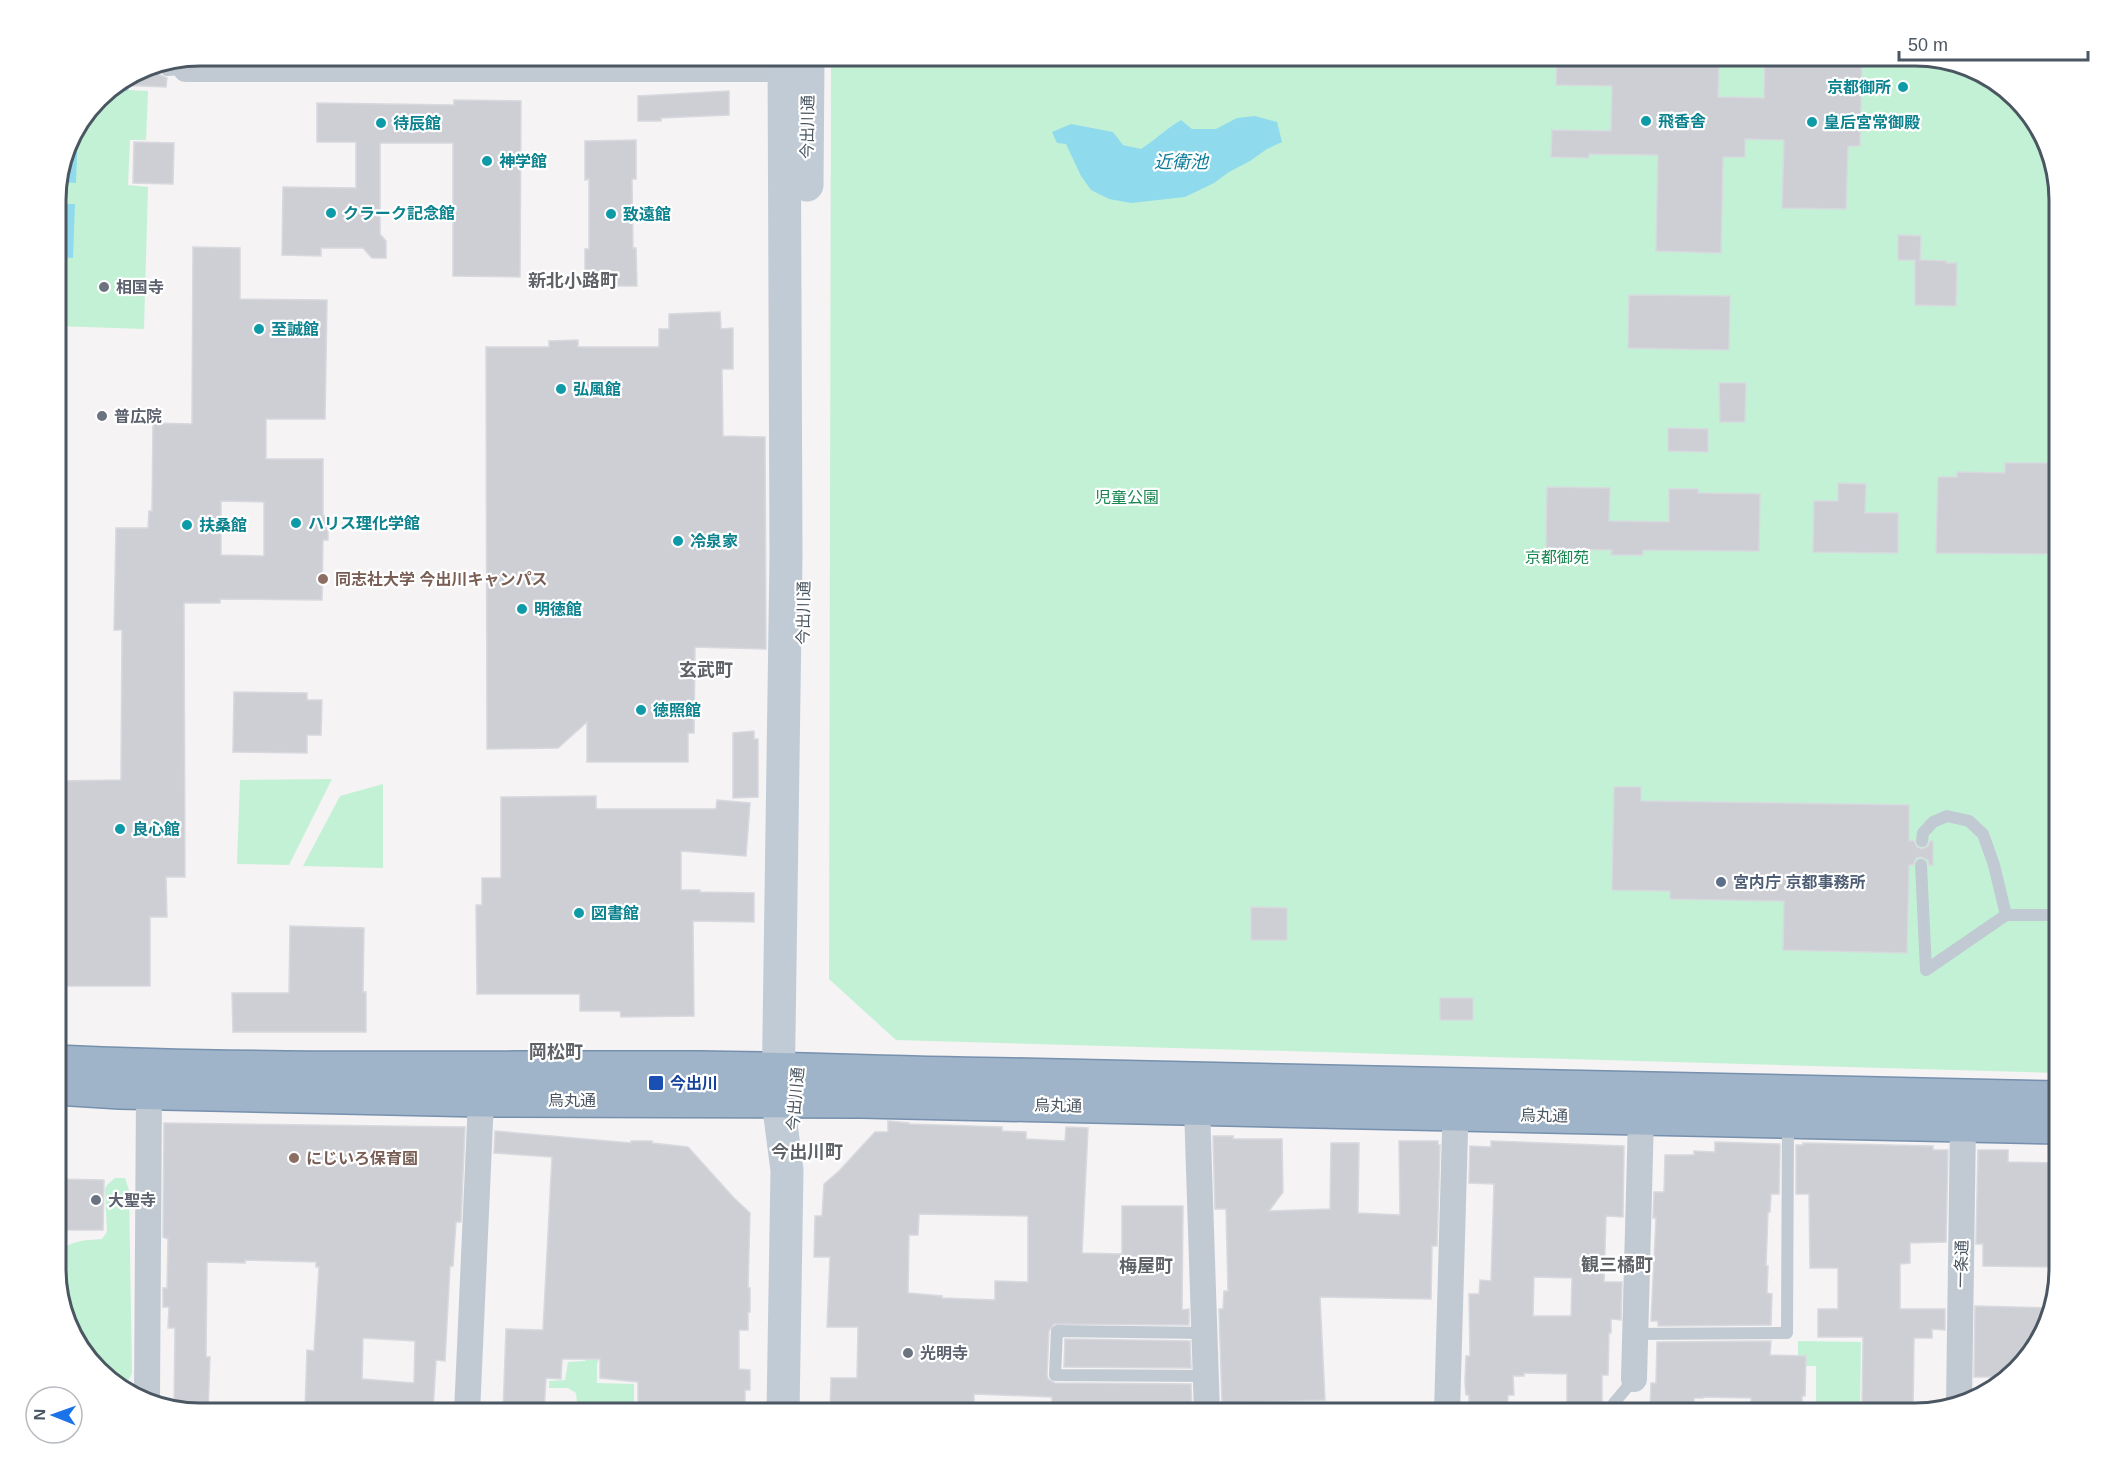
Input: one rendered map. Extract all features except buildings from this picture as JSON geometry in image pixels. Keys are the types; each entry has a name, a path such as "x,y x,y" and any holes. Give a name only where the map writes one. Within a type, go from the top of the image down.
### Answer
{"highway":[{"name":"烏丸通","path":"66,1062 191,1067 704,1068 788,1086 1197,1108 1456,1098 1641,1117 2049,1127"},
{"name":"烏丸通","path":"66,1088 481,1100 788,1086 1456,1098 2049,1098"}],"main road":[{"name":"今出川通","path":"783,1403 796,66"}],"street":[{"path":"147,1392 149,1092"},
{"path":"1448,1403 1456,1098"},
{"path":"467,1403 481,1100"},
{"path":"1197,1108 1207,1403"},
{"path":"1634,1378 1641,1117"},
{"name":"一条通","path":"1959,1396 1963,1124"}],"lane":[{"path":"1922,841 1923,832 1933,822 1947,816 1969,821 1983,834 1994,865 2006,915"},
{"path":"1921,865 1926,970 2006,915 2049,915"},
{"path":"1635,1334 1787,1334 1788,1122"},
{"path":"1205,1333 1057,1331 1055,1375 1206,1376"},
{"path":"1614,1403 1634,1378"}],"green space":[{"name":"京都御苑","path":"831,66 1915,66 1933,67 1966,76 1997,94 2021,118 2039,149 2048,182 2049,200 2049,1073 896,1040 829,979"},
{"path":"124,90 148,91 146,140 130,140 128,185 148,187 144,329 66,326 66,191 71,165 76,149 89,125 105,105"},
{"path":"332,779 289,865 237,864 240,780"},
{"path":"383,784 383,868 303,866 340,796"},
{"path":"115,1178 125,1178 129,1190 132,1373 128,1382 99,1357 84,1336 71,1304 66,1278 66,1247 83,1241 102,1239 107,1232 105,1189"},
{"path":"587,1335 599,1358 597,1383 634,1384 634,1403 577,1403 576,1393 568,1388 549,1388 549,1381 565,1380 568,1362 585,1361"},
{"path":"1798,1341 1861,1342 1860,1403 1816,1403 1816,1366 1798,1366"}],"water":[{"name":"近衛池","path":"1255,116 1277,122 1282,142 1214,183 1185,197 1131,203 1109,199 1091,190 1081,176 1066,144 1057,143 1052,132 1071,124 1113,132 1123,145 1141,149 1181,120 1192,129 1216,129 1237,118"},
{"path":"77,146 76,183 67,182"},
{"path":"66,204 75,204 73,258 66,258"}],"place":[{"name":"京都御所","path":"1903,87"},
{"name":"飛香舎","path":"1646,121"},
{"name":"皇后宮常御殿","path":"1812,122"},
{"name":"待辰館","path":"381,123"},
{"name":"神学館","path":"487,161"},
{"name":"クラーク記念館","path":"331,213"},
{"name":"致遠館","path":"611,214"},
{"name":"相国寺","path":"104,287"},
{"name":"至誠館","path":"259,329"},
{"name":"弘風館","path":"561,389"},
{"name":"普広院","path":"102,416"},
{"name":"ハリス理化学館","path":"296,523"},
{"name":"扶桑館","path":"187,525"},
{"name":"冷泉家","path":"678,541"},
{"name":"同志社大学 今出川キャンパス","path":"323,579"},
{"name":"明徳館","path":"522,609"},
{"name":"徳照館","path":"641,710"},
{"name":"良心館","path":"120,829"},
{"name":"宮内庁 京都事務所","path":"1721,882"},
{"name":"図書館","path":"579,913"},
{"name":"今出川","path":"656,1083"},
{"name":"にじいろ保育園","path":"294,1158"},
{"name":"大聖寺","path":"96,1200"},
{"name":"光明寺","path":"908,1353"}],"district":[{"name":"新北小路町","path":"573,281"},
{"name":"玄武町","path":"706,670"},
{"name":"岡松町","path":"556,1052"},
{"name":"今出川町","path":"807,1152"},
{"name":"観三橘町","path":"1617,1265"},
{"name":"梅屋町","path":"1146,1266"}],"park label":[{"name":"児童公園","path":"1127,497"}]}
